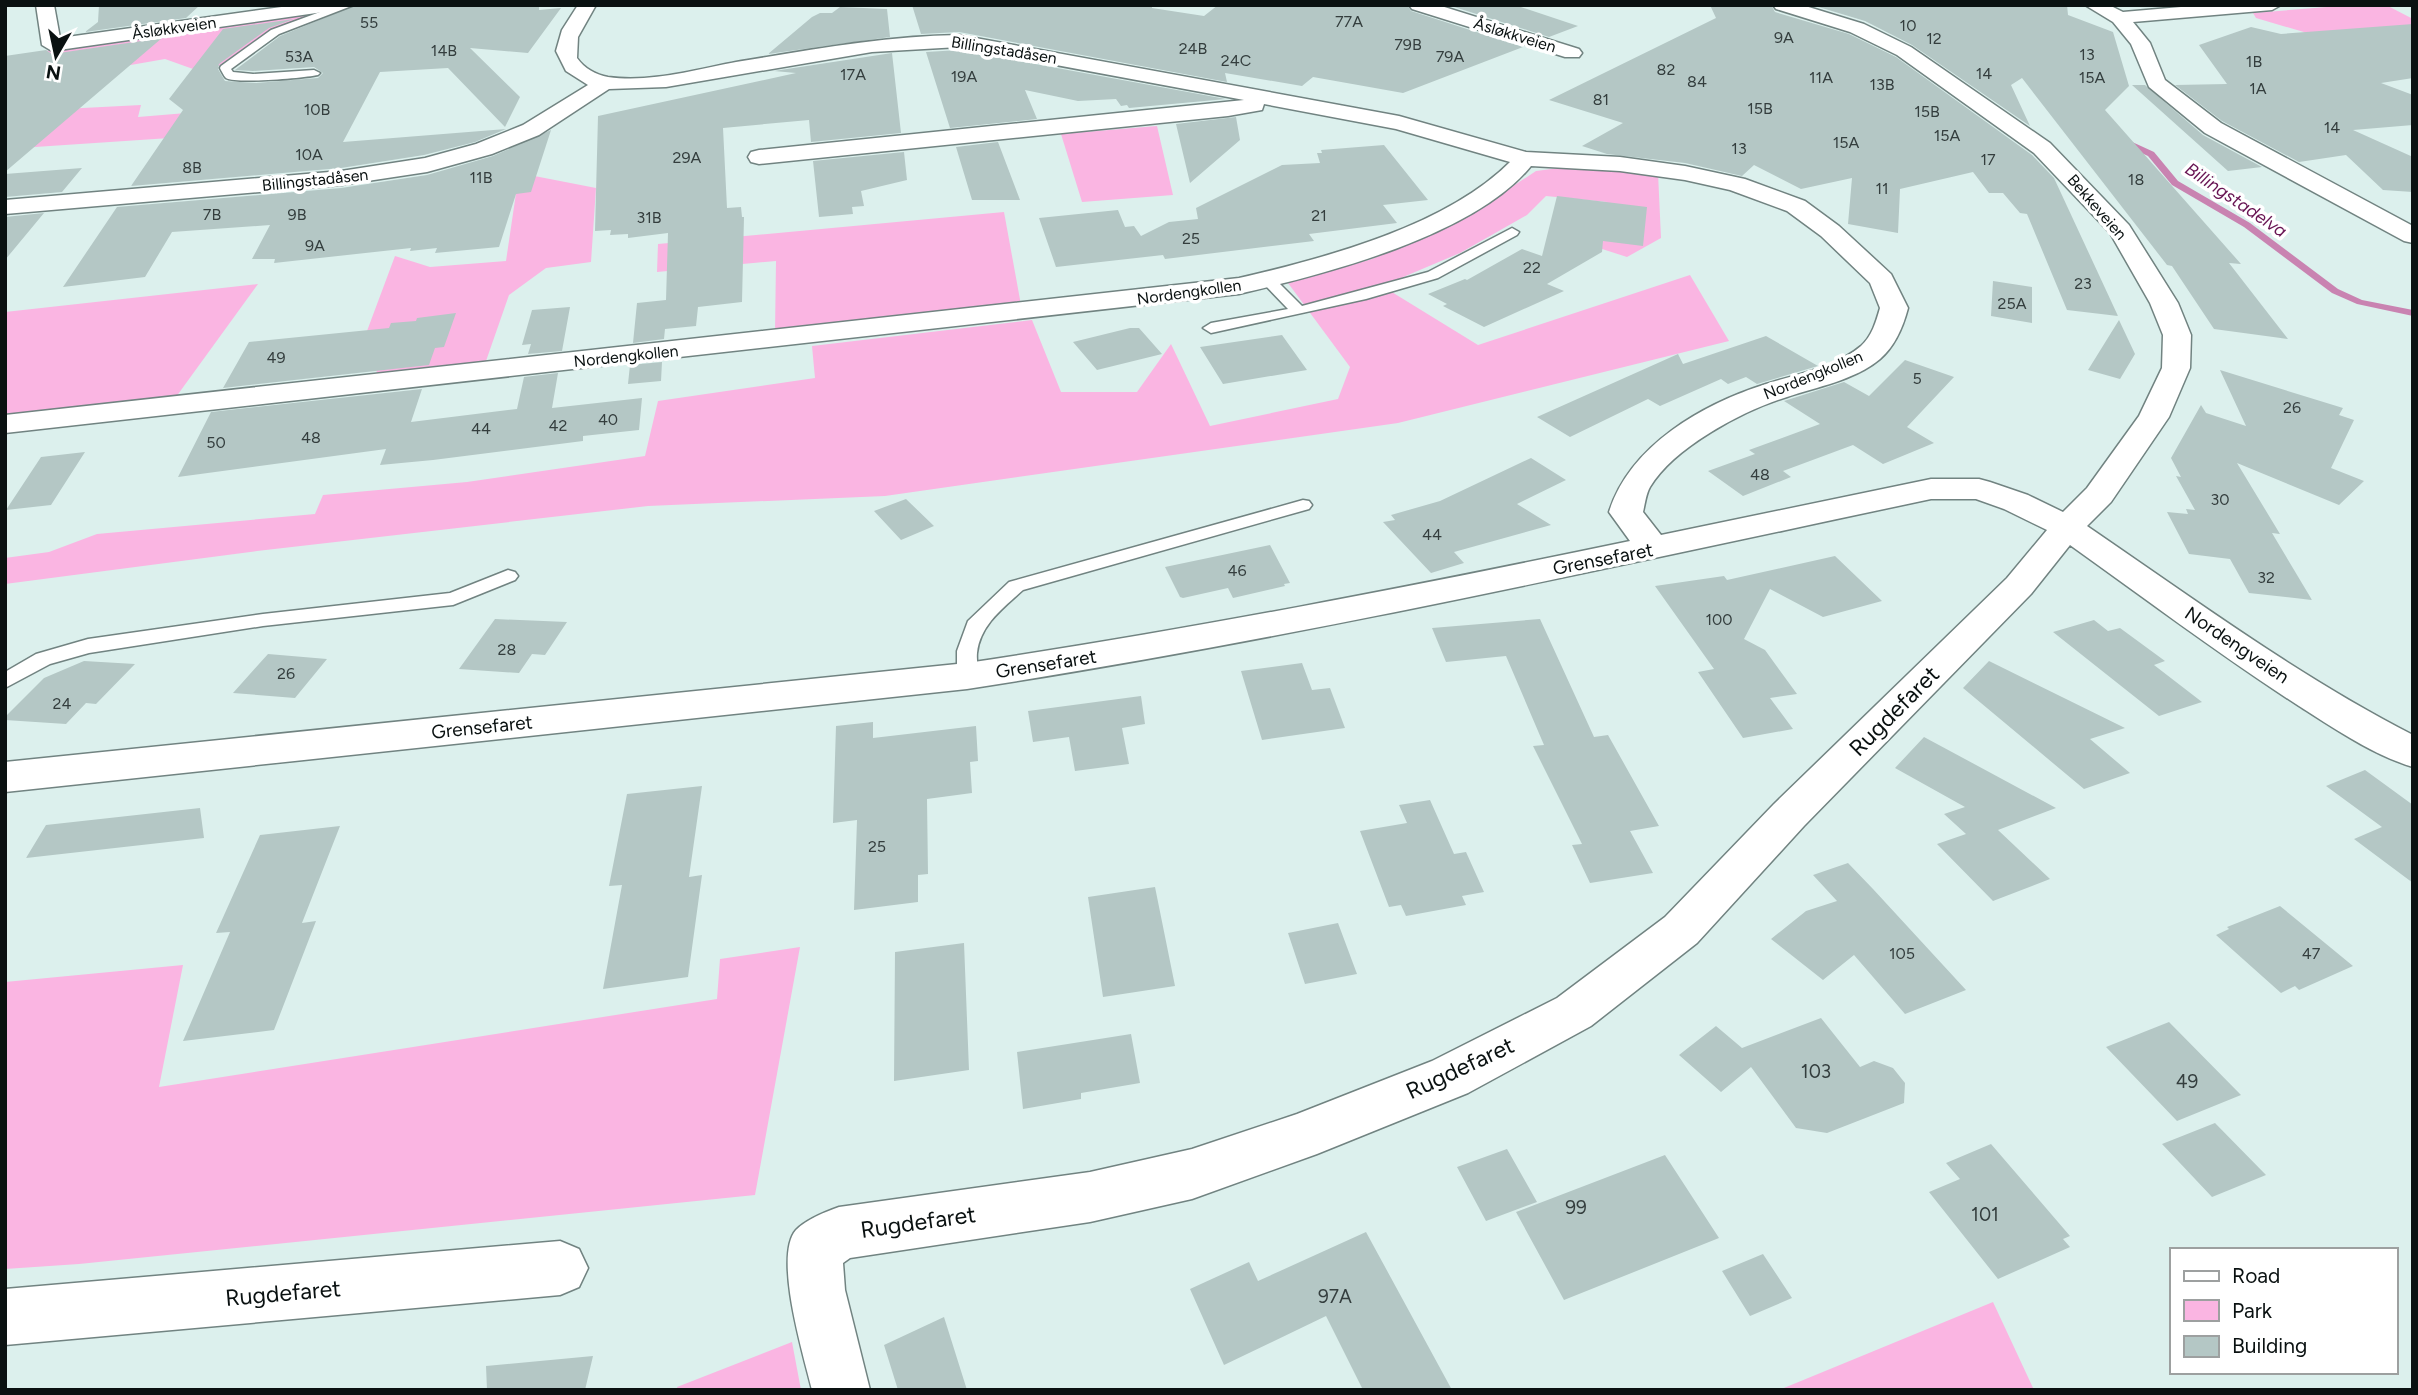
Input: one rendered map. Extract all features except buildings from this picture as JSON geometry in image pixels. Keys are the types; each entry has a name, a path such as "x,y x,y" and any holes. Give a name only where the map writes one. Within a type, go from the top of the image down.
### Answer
{"street":[{"name":"Åsløkkveien","path":"46,6 52,45 337,5"},
{"path":"587,5 572,29 565,47 568,60 583,76 605,83"},
{"name":"Åsløkkveien","path":"1418,5 1572,53"},
{"name":"Bekkeveien","path":"1782,5 1857,28 1904,51 2042,148 2087,192 2120,230 2164,303 2177,335 2176,368 2154,417 2099,495 2067,527"},
{"path":"2094,5 2120,18 2140,43 2157,83 2213,128 2290,172 2402,221 2413,236"},
{"path":"2120,18 2272,5"},
{"name":"Billingstadåsen","path":"5,207 341,178 427,165 484,149 520,135 605,83 680,79 856,48 926,40 959,41 1399,123 1525,159"},
{"name":"Billingstadåsen","path":"759,157 1228,110 1277,100"},
{"name":"Nordengkollen","path":"5,424 1044,310 1239,286 1310,270 1362,254 1437,223 1503,183 1525,159 1620,164 1685,173 1768,193 1796,206 1830,231 1882,280 1894,308 1887,334 1865,357 1736,407 1669,450 1644,475 1636,484 1626,512 1655,549"},
{"name":"Grensefaret","path":"5,777 967,676 1126,652 1655,549 1931,489 1979,489 2016,502 2067,527"},
{"name":"Nordengveien","path":"2067,527 2277,674 2350,720 2413,753"},
{"name":"Rugdefaret","path":"841,1390 817,1290 815,1250 839,1233 1090,1197 1192,1174 1299,1137 1450,1077 1574,1012 1681,930 1789,815 2019,586 2067,527"},
{"name":"Rugdefaret","path":"5,1317 560,1268"}],"lane":[{"path":"314,73 253,77 229,75 225,68 275,33 349,5"},
{"path":"1211,328 1299,311 1433,275 1512,232"},
{"path":"1268,280 1299,311"},
{"path":"967,676 967,652 978,621 1016,586 1304,505"},
{"path":"5,681 43,659 88,646 263,620 453,599 508,576"}],"green space":[{"path":"2386,5 2413,19 2413,67 2372,52 2256,18 2253,13"},
{"path":"323,10 266,33 207,74 165,59 5,87 5,57"},
{"path":"141,105 138,117 284,105 258,132 5,149 5,112"},
{"path":"1157,126 1173,195 1082,202 1061,134"},
{"path":"1575,166 1658,173 1661,238 1627,257 1599,248 1607,202 1546,196 1527,215 1460,253 1382,286 1478,345 1690,275 1729,341 1398,423 885,496 648,506 257,551 5,584 5,558 49,552 97,534 315,514 323,495 467,482 645,456 658,401 815,378 812,346 1032,320 1061,392 1137,392 1171,344 1210,426 1338,399 1350,367 1288,283 1372,259 1463,219 1536,171"},
{"path":"519,173 596,188 591,262 546,268 509,295 486,361 377,373 367,331 395,256 430,267 506,261"},
{"path":"1004,212 1021,305 775,332 776,261 657,272 658,244"},
{"path":"258,284 176,397 5,415 5,312"},
{"path":"800,947 755,1195 79,1264 5,1269 5,982 183,965 159,1087 717,999 720,959"},
{"path":"1993,1302 2034,1390 1779,1390"},
{"path":"792,1342 801,1390 678,1390 677,1387"}],"waterway":[{"name":"Billingstadelva","path":"2127,143 2151,154 2175,183 2247,225 2335,291 2360,302 2413,313"}]}
